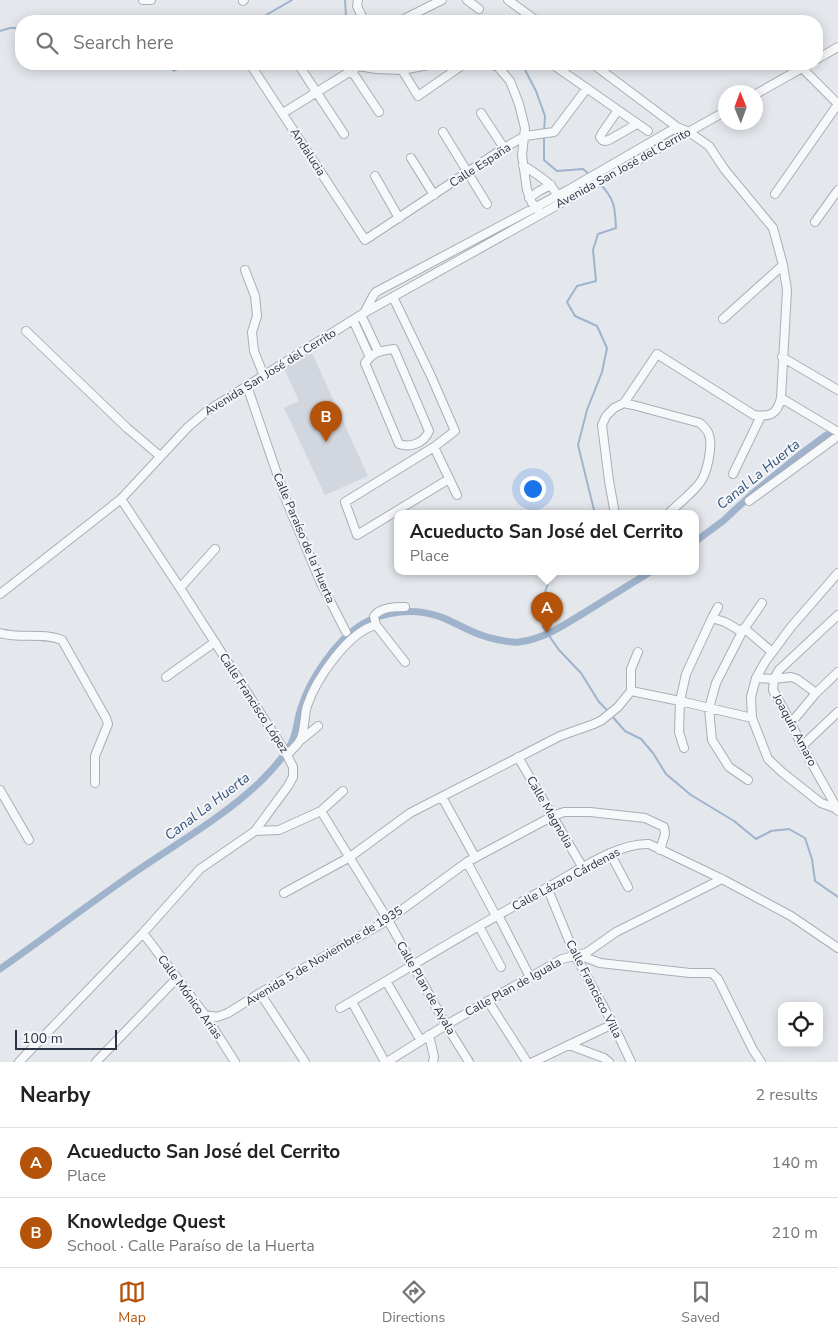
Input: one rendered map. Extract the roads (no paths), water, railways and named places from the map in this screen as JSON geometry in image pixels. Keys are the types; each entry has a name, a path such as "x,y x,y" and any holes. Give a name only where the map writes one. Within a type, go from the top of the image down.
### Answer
{"street":[{"path":"143,0 151,0"},
{"path":"358,0 357,6 361,15"},
{"path":"412,15 442,0"},
{"path":"467,0 479,9"},
{"path":"508,0 529,15"},
{"path":"823,55 838,46"},
{"name":"Andalucia","path":"254,70 365,240"},
{"path":"302,70 344,134"},
{"path":"282,113 317,93 345,70"},
{"path":"351,70 378,112"},
{"path":"402,70 418,96 455,70"},
{"path":"501,70 510,81 525,122 522,148 523,165"},
{"path":"561,70 648,131"},
{"path":"601,70 677,127 689,132 710,146 724,170 773,228 783,265 787,290 779,407 775,412 768,415 754,415 657,354 624,403 614,408 606,416 602,425 614,510"},
{"path":"763,90 799,70"},
{"path":"775,194 838,104 809,70"},
{"name":"Calle España","path":"365,240 524,136 550,133 556,130 587,88"},
{"path":"618,110 600,137 602,140 609,140 637,124"},
{"path":"481,113 504,148"},
{"name":"Avenida San José del Cerrito","path":"0,594 121,499 188,427 207,410 382,303 718,116"},
{"name":"Avenida San José del Cerrito","path":"363,314 376,292 585,180 677,127"},
{"path":"443,132 488,204"},
{"path":"410,158 434,195"},
{"name":"Calle España","path":"523,165 550,185 557,195 560,204"},
{"name":"Calle España","path":"523,165 529,198 542,214"},
{"path":"375,176 399,218"},
{"path":"529,198 539,190 550,185"},
{"path":"815,222 838,190"},
{"path":"723,318 783,265"},
{"path":"245,270 255,296 257,316 252,332 254,351 264,376"},
{"path":"376,292 375,301 382,303"},
{"path":"393,297 455,431 434,447 345,502 357,535 394,512"},
{"path":"363,314 378,351"},
{"path":"353,320 370,356"},
{"path":"26,331 127,428 160,456"},
{"path":"394,349 429,431 427,436 417,444 406,446 399,444 365,363 370,356 378,351 394,349"},
{"path":"782,356 838,390"},
{"name":"Calle Paraíso de la Huerta","path":"247,386 286,500 321,583 346,632"},
{"path":"749,501 836,432 781,398"},
{"path":"624,403 700,422 710,436 710,451 701,483 672,510"},
{"path":"733,474 761,416"},
{"path":"434,447 457,495"},
{"path":"398,510 449,479"},
{"name":"Calle Francisco López","path":"19,1062 143,933 200,869 255,831 293,777 293,767 286,753 121,499"},
{"path":"180,588 215,549"},
{"path":"836,805 821,803 768,759 752,718 751,697 756,678 772,652 791,627 838,574"},
{"path":"748,780 730,767 712,740 709,708 716,683 743,630 762,603"},
{"path":"301,740 306,706 317,683 344,645 375,621 377,612 395,607 406,607"},
{"path":"684,748 679,732 680,701 686,674 718,607"},
{"name":"Joaquín Amaro","path":"836,805 773,690 774,679 779,670 838,615"},
{"path":"712,618 743,630 772,652"},
{"path":"375,621 405,662"},
{"path":"0,634 11,637 49,637 62,640 108,724 95,756 95,783"},
{"path":"166,677 215,642"},
{"path":"284,893 350,857 410,813 560,736 602,720 618,706 630,691 631,669 638,652"},
{"path":"791,723 816,693 838,672"},
{"path":"756,678 774,679 791,677 797,679 816,693"},
{"path":"630,691 752,718"},
{"path":"802,746 838,712"},
{"path":"286,753 318,726"},
{"name":"Calle Magnolia","path":"518,757 583,868"},
{"path":"0,790 29,840"},
{"path":"255,831 279,830 321,811 343,792"},
{"path":"442,796 497,915 530,977"},
{"name":"Calle Plan de Ayala","path":"321,811 388,920 446,1024 470,1062"},
{"name":"Avenida 5 de Noviembre de 1935","path":"205,1015 217,1017 228,1013 388,920 471,859 564,812 590,812 645,818 664,827 665,834 660,850"},
{"name":"Calle Lázaro Cárdenas","path":"340,1008 497,915 610,853 640,844 649,844 722,879 791,916 838,948"},
{"path":"610,853 628,887"},
{"name":"Calle Plan de Iguala","path":"352,1002 386,1062 446,1024 562,959 586,953 616,932 722,879"},
{"name":"Calle Francisco Villa","path":"547,888 577,955 631,1062"},
{"path":"479,926 501,967"},
{"name":"Calle Mónico Arias","path":"143,933 205,1015 235,1062"},
{"path":"577,955 600,963 690,973 712,973 718,979 753,1050 761,1062"},
{"path":"96,1062 177,978"},
{"path":"386,981 421,1041"},
{"path":"260,993 305,1062"},
{"path":"488,1001 526,1062"},
{"path":"533,1062 613,1024"},
{"path":"429,1035 434,1057 433,1062"},
{"path":"569,1045 604,1058 609,1062"}],"waterway":[{"path":"266,15 292,0"},
{"path":"345,0 346,15"},
{"path":"0,31 15,28"},
{"path":"525,70 536,91 545,116 544,132"},
{"path":"544,136 544,160 557,171 583,169 589,174"},
{"path":"594,510 578,445 587,410 602,372 607,348 597,326 575,316 567,302 577,286 596,281 593,250 598,234 616,228 613,204 609,194 600,184"},
{"name":"Canal La Huerta","path":"699,539 723,521 752,494 802,453 838,429"},
{"path":"551,575 543,598 543,627 559,650 581,673 599,702 608,711"},
{"name":"Canal La Huerta","path":"0,969 128,877 213,820 260,782 273,769 291,744 305,697 317,673 342,641 361,625 380,616 400,612 421,612 441,617 491,638 519,642 537,638 563,626 645,575"},
{"path":"611,715 625,731 641,739 653,753 666,774 691,795 734,821 756,839 771,831 789,829 805,838 812,859 815,881 838,897"}],"place":[{"name":"Knowledge Quest","path":"326,442"},
{"name":"Acueducto San José del Cerrito","path":"547,633"}]}
